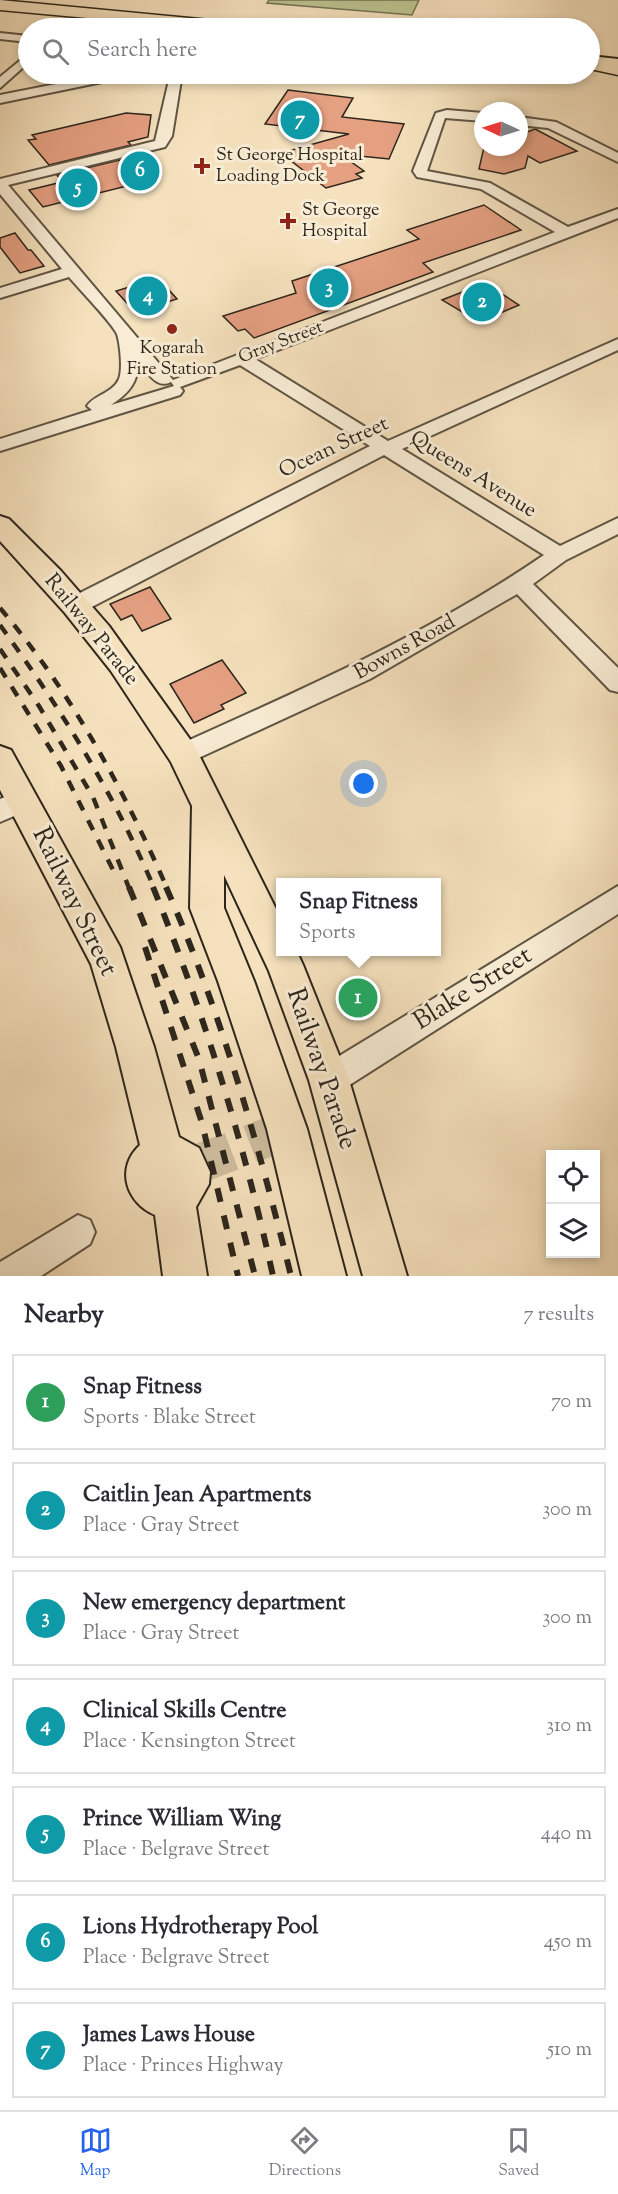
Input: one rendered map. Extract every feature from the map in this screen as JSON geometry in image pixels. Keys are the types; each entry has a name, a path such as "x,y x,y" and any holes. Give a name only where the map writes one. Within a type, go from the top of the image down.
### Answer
{"highway":[{"path":"0,4 115,18"},
{"path":"0,11 83,18"},
{"path":"600,65 617,69"},
{"path":"600,70 617,69"}],"main road":[{"name":"Railway Parade","path":"0,525 76,605 165,725 183,754 276,945"},
{"name":"Railway Street","path":"0,759 12,806 107,959 135,1047 180,1171 185,1276"},
{"name":"Railway Parade","path":"207,804 206,894 213,925 236,981 278,1133 324,1276"},
{"path":"213,925 213,908 218,891 245,878"},
{"name":"Railway Parade","path":"281,956 329,1080 386,1276"}],"street":[{"path":"0,36 18,38"},
{"path":"0,84 18,67"},
{"path":"0,99 73,84"},
{"path":"169,384 72,272 0,184 160,144 165,136 174,84"},
{"path":"474,116 447,114 440,116 420,171 428,176 485,186 568,233"},
{"path":"528,122 551,125 618,158"},
{"name":"Gray Street","path":"50,428 87,412 241,358 618,213"},
{"path":"0,293 72,272"},
{"path":"87,412 120,392 129,382 131,367 125,334"},
{"name":"Ocean Street","path":"76,605 373,452 387,448 618,344"},
{"name":"Queens Avenue","path":"241,358 559,555"},
{"name":"Gray Street","path":"0,445 169,384"},
{"name":"Bowns Road","path":"183,754 362,673 519,583 559,555 618,525"},
{"path":"519,583 618,683"},
{"name":"Blake Street","path":"329,1080 618,899"},
{"path":"10,1276 78,1232"}],"green space":[{"path":"269,0 419,0 412,15 267,3"}],"building":[{"path":"288,90 353,98 342,117 404,124 389,159 340,154 364,171 356,174 362,178 326,188 281,153 349,134 265,124"},
{"path":"126,113 151,115 148,137 128,142 131,145 49,165 28,140 36,139 32,135"},
{"path":"535,129 577,151 540,163 528,156 528,132"},
{"path":"141,155 156,169 155,179 43,207 29,190 62,182 57,175"},
{"path":"482,156 528,156 525,168 504,174 479,169"},
{"path":"484,205 521,230 423,263 433,272 254,338 245,329 238,331 223,316 296,293 292,281 419,239 407,230"},
{"path":"15,233 44,266 20,273 0,247 0,238"},
{"path":"158,278 177,299 135,312 116,291"},
{"path":"485,283 519,305 479,322 442,300"},
{"path":"150,587 171,619 142,631 132,615 121,620 110,604"},
{"path":"222,660 246,693 221,705 224,709 194,723 170,684"}],"tunnel":[{"path":"195,1165 269,1137"}],"railway":[{"path":"0,608 50,673 94,742 133,814 167,888"},
{"path":"0,625 65,720 104,785 154,888"},
{"path":"0,649 39,706 93,797 129,888"},
{"path":"0,668 61,766 113,870"},
{"path":"129,887 199,1059 255,1276"},
{"path":"153,887 206,1030 236,1128 273,1276"},
{"path":"166,887 204,982 237,1079 291,1276"},
{"path":"145,947 202,1123 238,1276"}],"place":[{"name":"James Laws House","path":"300,120"},
{"name":"St George Hospital Loading Dock","path":"202,166"},
{"name":"Lions Hydrotherapy Pool","path":"140,171"},
{"name":"Prince William Wing","path":"78,188"},
{"name":"St George Hospital","path":"288,221"},
{"name":"New emergency department","path":"329,288"},
{"name":"Clinical Skills Centre","path":"148,296"},
{"name":"Caitlin Jean Apartments","path":"482,302"},
{"name":"Kogarah Fire Station","path":"172,329"},
{"name":"Snap Fitness","path":"358,998"}]}
